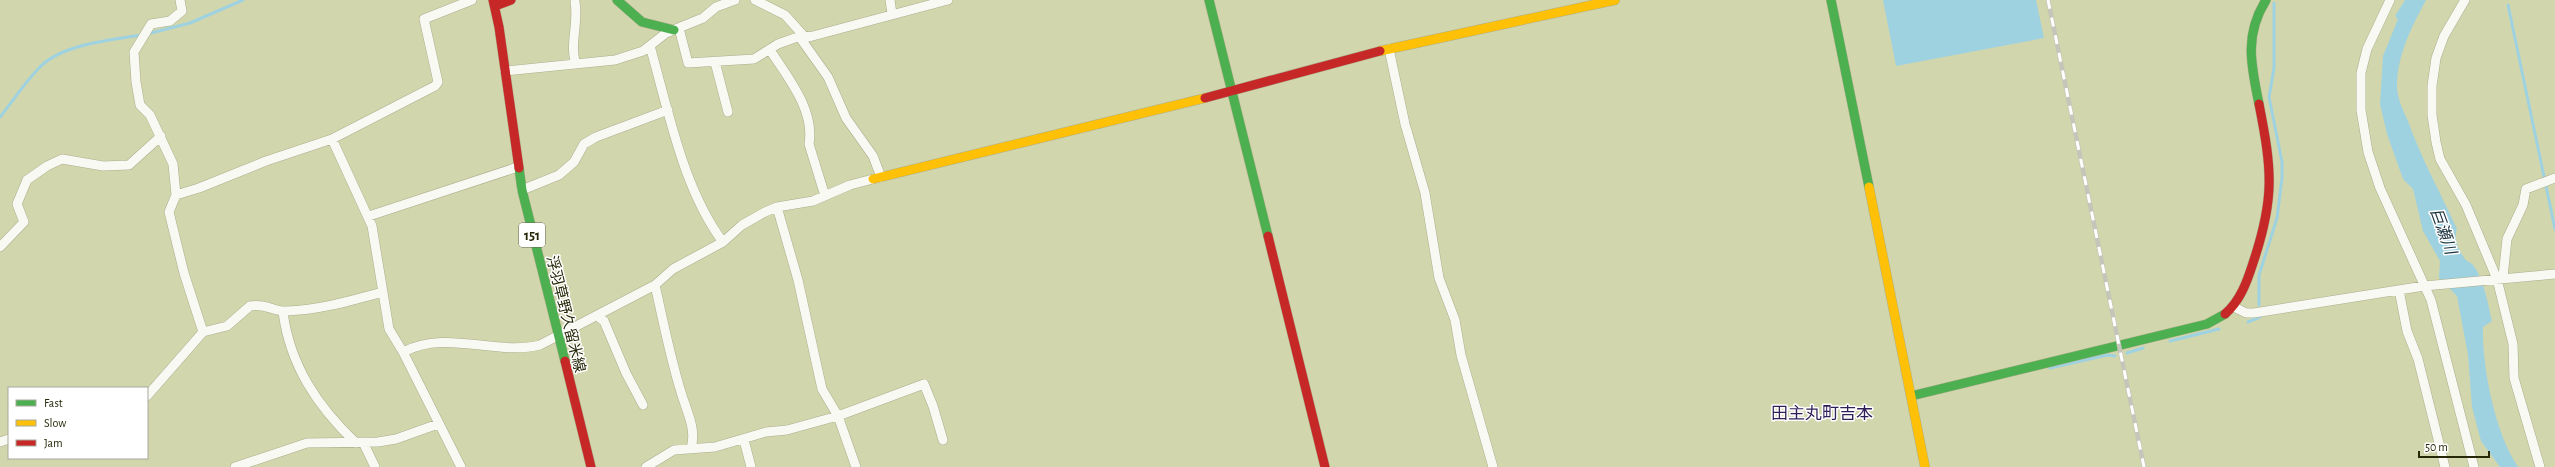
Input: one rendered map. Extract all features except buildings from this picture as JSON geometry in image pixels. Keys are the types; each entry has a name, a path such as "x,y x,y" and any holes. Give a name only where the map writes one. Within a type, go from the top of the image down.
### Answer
{"street":[{"path":"180,0 182,11 170,21 151,24 134,52 140,105 150,115 173,164 176,195 169,212 184,273 203,332"},
{"path":"176,195 199,188 266,161 332,139 435,86 438,82 424,18 472,0"},
{"path":"494,3 511,0"},
{"path":"617,0 635,21 646,26 677,29"},
{"path":"505,71 616,60 643,51 666,33 703,18 716,8 735,0"},
{"path":"755,0 768,4 785,15 803,35 808,37 948,0"},
{"path":"890,0 892,14"},
{"path":"1209,0 1325,467"},
{"path":"403,352 415,346 440,340 526,348 540,345 557,335 597,316 640,290 655,285 673,269 723,242 742,224 777,207 813,202 850,185 1232,91 1389,50 1615,0"},
{"path":"1831,0 1925,467"},
{"path":"1911,396 2207,324 2227,315 2234,307 2263,237 2270,199 2270,158 2252,54 2254,22 2266,0"},
{"path":"2390,0 2367,49 2361,74 2361,110 2372,168 2425,286 2439,323 2461,423 2474,467"},
{"path":"2465,0 2444,36 2436,58 2432,86 2432,115 2440,159 2466,205 2496,279 2513,344 2514,378 2540,467"},
{"path":"575,2 576,33 573,55 576,64"},
{"name":"浮羽草野久留米線","path":"494,3 522,190 591,467"},
{"path":"677,29 688,63 754,59 778,44 803,35"},
{"path":"803,35 801,40 828,77 846,118 873,156 877,178"},
{"path":"650,46 668,110 705,215 723,242"},
{"path":"770,50 806,110 810,137 809,144 825,196"},
{"path":"1389,50 1405,124 1425,194 1439,278 1455,320 1461,355 1492,467"},
{"path":"715,62 728,112"},
{"path":"522,190 559,175 574,162 584,144 596,137 668,110"},
{"path":"0,246 24,222 17,204 27,180 47,166 62,159 104,166 129,164 161,136"},
{"path":"332,139 369,216 389,329 403,352 461,467"},
{"path":"369,216 518,167"},
{"path":"2496,279 2507,239 2524,205 2526,189 2548,181"},
{"path":"777,207 798,280 822,389 838,416 856,467"},
{"path":"2234,307 2246,313 2254,314 2425,286 2555,274"},
{"path":"655,285 681,392 689,413 694,440 691,448"},
{"path":"2399,290 2407,331 2418,359 2445,467"},
{"path":"148,395 203,332 227,326 250,306 270,306 283,312 319,309 383,292"},
{"path":"283,312 286,331 296,364 305,383 340,428 360,442 375,467"},
{"path":"597,316 604,321 626,373 643,405"},
{"path":"646,467 668,452 691,448 715,447 744,440 766,432 787,430 838,416 924,384 933,406 943,440"},
{"path":"235,467 307,443 360,442 396,439 438,424"},
{"path":"744,440 752,467"},
{"path":"260,458 264,467"}],"water":[{"path":"1883,0 2036,0 2044,38 1896,66"},
{"name":"巨瀬川","path":"2405,0 2426,0 2402,52 2398,74 2398,95 2419,148 2457,229 2456,241 2459,249 2466,260 2473,265 2483,284 2492,321 2483,327 2483,343 2488,380 2503,436 2518,467 2500,467 2481,441 2472,407 2468,355 2457,296 2439,278 2440,261 2423,231 2413,189 2403,179 2387,134 2380,104 2383,56 2398,19 2395,16"}],"waterway":[{"path":"147,34 190,23 243,0"},
{"path":"2259,305 2259,275 2277,218 2282,178 2282,162 2269,97 2274,68 2274,3"},
{"path":"2508,5 2555,229"},
{"path":"0,117 29,79 49,59 61,53 88,44 141,35"},
{"path":"2248,322 2260,317"},
{"path":"2170,341 2219,329"},
{"path":"2127,353 2143,348"},
{"path":"2050,368 2107,355 2115,356"}],"railway":[{"path":"2048,0 2144,467"}],"traffic: fast":[{"path":"617,0 642,22 674,30"},
{"path":"1209,0 1268,236"},
{"path":"1831,0 1869,187"},
{"path":"2259,104 2251,50 2254,26 2266,0"},
{"path":"519,168 522,190 565,361"},
{"path":"1911,396 2207,324 2225,314"}],"traffic: slow":[{"path":"1380,51 1615,0"},
{"path":"873,179 1205,98"},
{"path":"1869,187 1925,467"}],"traffic: jam":[{"path":"493,0 499,27 519,168"},
{"path":"495,6 511,0"},
{"path":"1205,98 1380,51"},
{"path":"2225,314 2239,297 2251,270 2260,240 2268,202 2269,166 2259,104"},
{"path":"1268,236 1325,467"},
{"path":"565,361 591,467"}],"district":[{"name":"田主丸町吉本","path":"1822,413"}]}
